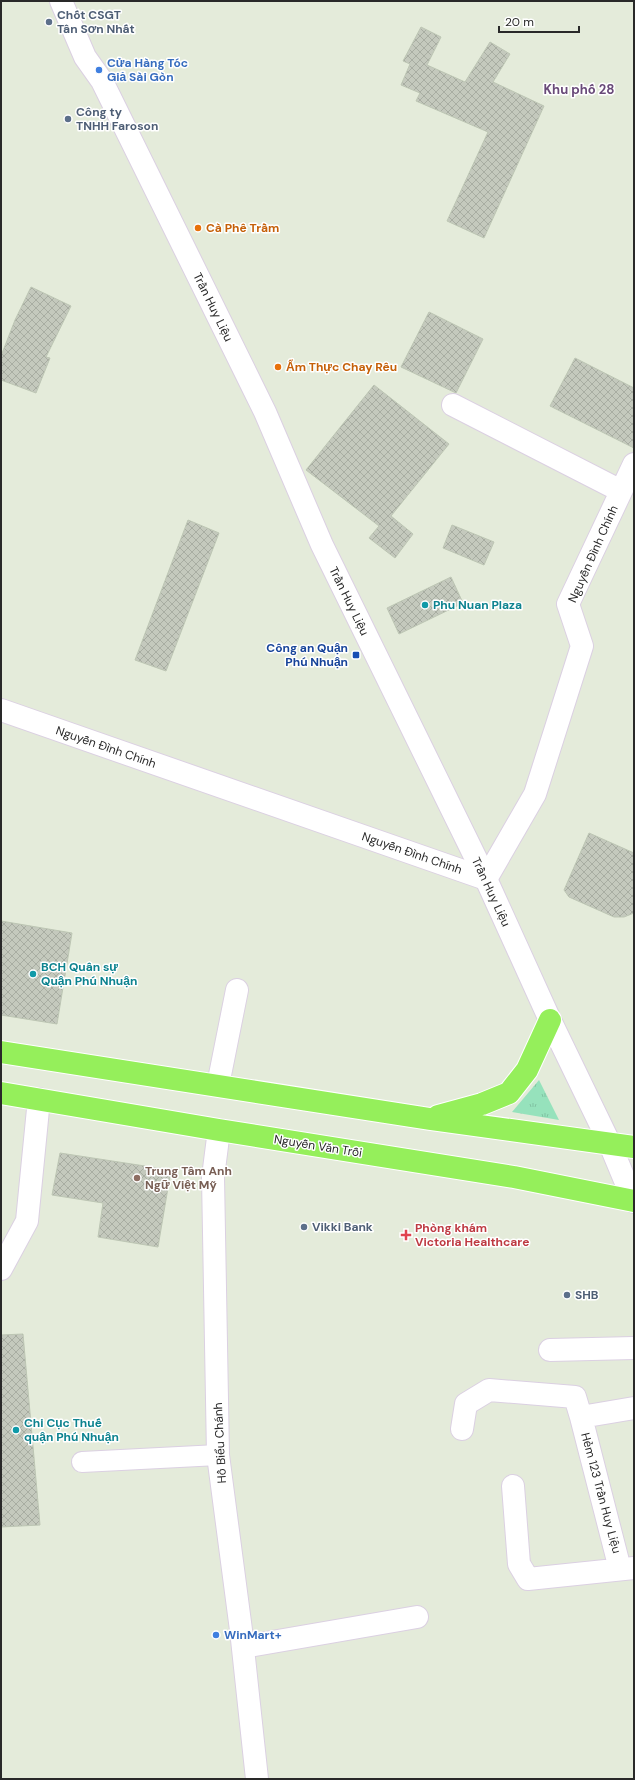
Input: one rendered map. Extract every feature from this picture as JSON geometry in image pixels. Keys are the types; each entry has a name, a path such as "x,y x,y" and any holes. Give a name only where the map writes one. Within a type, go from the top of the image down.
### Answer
{"main road":[{"path":"430,1119 482,1104 509,1093 527,1070 550,1020"},
{"path":"1,1052 430,1119 609,1142 634,1147"},
{"name":"Nguyễn Văn Trỗi","path":"1,1093 219,1130 514,1177 634,1201"}],"street":[{"name":"Trần Huy Liệu","path":"61,1 85,57 102,81 261,405 322,545 486,879 550,1020 609,1142 634,1201"},
{"path":"452,405 621,491"},
{"name":"Nguyễn Đình Chính","path":"1,710 486,879 535,794 582,646 568,604 634,464"},
{"path":"218,1085 237,990"},
{"path":"1,1269 27,1221 38,1099"},
{"name":"Hồ Biểu Chánh","path":"219,1130 213,1177 218,1455 243,1647 256,1779"},
{"path":"550,1350 634,1348"},
{"name":"Hẻm 123 Trần Huy Liệu","path":"462,1429 466,1404 489,1390 575,1397 627,1569"},
{"name":"Hẻm 123 Trần Huy Liệu","path":"581,1417 634,1408"},
{"path":"82,1462 218,1455"},
{"path":"513,1486 519,1564 528,1579 627,1569"},
{"path":"243,1647 417,1617"}],"green space":[{"path":"539,1080 559,1120 512,1112"}],"building":[{"path":"421,27 441,37 427,65 465,82 490,42 510,54 493,82 544,106 484,238 447,221 488,132 416,101 420,93 401,85 410,64 403,61"},
{"path":"31,287 71,306 46,357 50,358 36,393 1,380 1,356 15,320"},
{"path":"429,312 483,339 456,393 401,367"},
{"path":"575,358 634,388 634,448 550,406"},
{"path":"374,385 449,444 391,516 413,534 395,558 369,538 379,526 306,470"},
{"path":"188,520 219,533 166,671 135,660"},
{"path":"452,525 494,542 484,565 443,548"},
{"name":"Phu Nuan Plaza","path":"451,577 463,603 399,634 387,608"},
{"path":"589,833 634,853 634,913 624,917 614,917 569,897 564,890"},
{"name":"BCH Quân sự Quận Phú Nhuận","path":"1,921 72,933 57,1024 1,1015"},
{"path":"60,1153 171,1170 158,1247 98,1237 103,1203 52,1195"},
{"name":"Chi Cục Thuế quận Phú Nhuận","path":"23,1334 40,1525 1,1527 1,1335"}],"place":[{"name":"Chốt CSGT Tân Sơn Nhất","path":"49,22"},
{"name":"Cửa Hàng Tóc Giả Sài Gòn","path":"99,70"},
{"name":"Công ty TNHH Faroson","path":"68,119"},
{"name":"Cà Phê Trầm","path":"198,228"},
{"name":"Ẩm Thực Chay Rêu","path":"278,367"},
{"name":"Phu Nuan Plaza","path":"425,605"},
{"name":"Công an Quận Phú Nhuận","path":"356,655"},
{"name":"BCH Quân sự Quận Phú Nhuận","path":"33,974"},
{"name":"Trung Tâm Anh Ngữ Việt Mỹ","path":"137,1178"},
{"name":"Vikki Bank","path":"304,1227"},
{"name":"Phòng khám Victoria Healthcare","path":"406,1235"},
{"name":"SHB","path":"567,1295"},
{"name":"Chi Cục Thuế quận Phú Nhuận","path":"16,1430"},
{"name":"WinMart+","path":"216,1635"}],"district":[{"name":"Khu phố 28","path":"579,89"}]}
